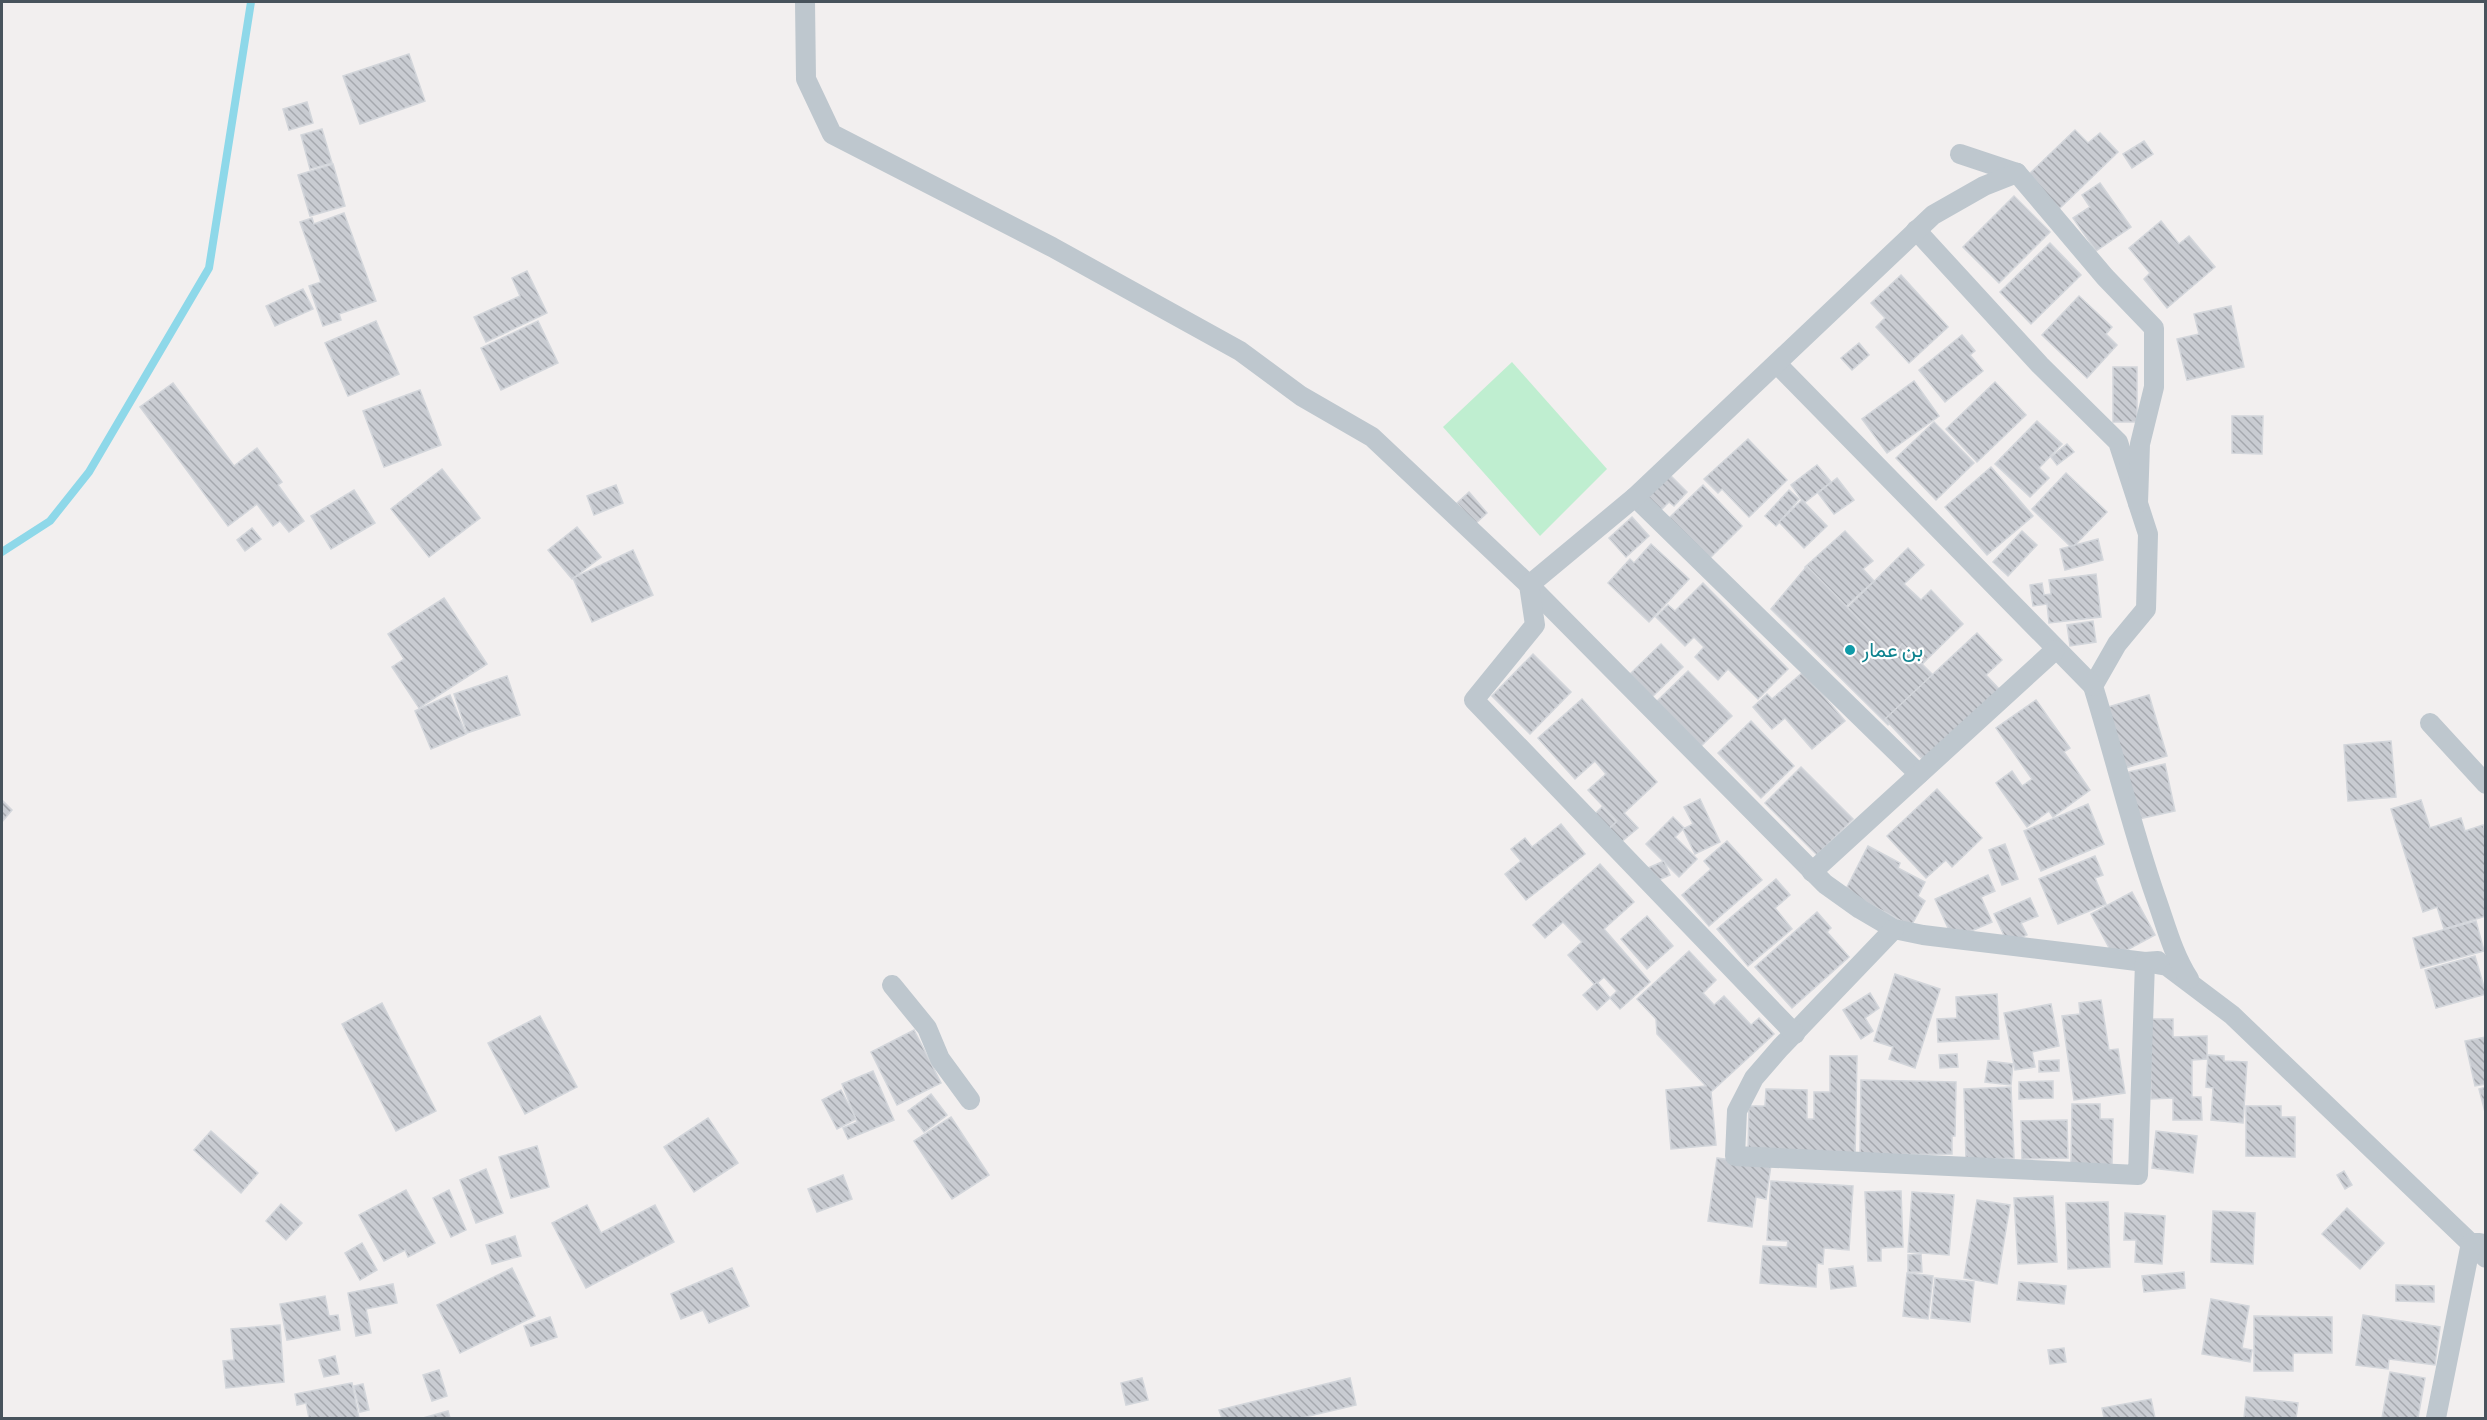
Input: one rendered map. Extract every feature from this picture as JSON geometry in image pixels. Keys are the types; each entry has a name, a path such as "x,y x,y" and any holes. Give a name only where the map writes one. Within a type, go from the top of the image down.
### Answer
{"street":[{"path":"805,2 806,79 832,134 1052,247 1240,351 1301,396 1372,437 1529,585 1812,872 1860,909 1894,929 1923,935 2167,966 2232,1015 2478,1243 2486,1258"},
{"path":"1960,154 2017,173 2105,277 2154,328 2154,387 2140,444 2138,503"},
{"path":"1529,585 1635,497 1933,215 1974,192 2017,173"},
{"path":"1916,230 2040,365 2118,442 2148,534 2146,609 2117,644 2093,686"},
{"path":"1777,364 2055,650 2093,686 2139,849 2178,960 2194,987"},
{"path":"1635,497 1919,774"},
{"path":"1529,585 1535,625 1473,700 1795,1034"},
{"path":"1812,872 2055,650"},
{"path":"2430,723 2486,784"},
{"path":"1894,929 1754,1078 1737,1111 1735,1156 2138,1175 2145,962"},
{"path":"2145,962 2178,960"},
{"path":"892,985 927,1028 940,1059 970,1100"},
{"path":"2436,1419 2478,1243"}],"green space":[{"path":"1512,362 1607,469 1540,536 1443,427"}],"building":[{"path":"409,54 425,101 360,124 343,76"},
{"path":"307,102 313,123 289,130 283,109"},
{"path":"322,129 332,163 310,169 301,135"},
{"path":"2075,130 2088,143 2100,133 2118,152 2059,209 2027,176"},
{"path":"2144,141 2153,154 2132,168 2123,154"},
{"path":"333,164 345,206 310,216 298,175"},
{"path":"2100,183 2131,227 2096,251 2073,218 2090,207 2082,195"},
{"path":"2014,196 2050,232 1999,283 1963,247"},
{"path":"344,213 376,301 339,314 341,320 323,326 309,286 321,282 300,222 312,218 314,224"},
{"path":"2161,221 2179,244 2189,236 2215,267 2167,308 2144,279 2150,273 2129,248"},
{"path":"2050,243 2081,275 2031,324 2000,292"},
{"path":"527,271 547,313 486,342 474,317 520,296 512,278"},
{"path":"1901,275 1948,327 1909,363 1876,327 1885,318 1871,303"},
{"path":"303,289 313,309 275,326 266,306"},
{"path":"2079,296 2112,327 2106,334 2117,345 2087,378 2042,335"},
{"path":"2231,306 2244,367 2187,380 2177,339 2199,334 2194,314"},
{"path":"376,321 399,374 348,396 325,343"},
{"path":"538,321 558,363 501,390 481,348"},
{"path":"1962,335 1975,351 1970,355 1983,371 1945,402 1919,370"},
{"path":"1859,343 1869,355 1852,370 1841,358"},
{"path":"2113,367 2137,367 2137,422 2113,422"},
{"path":"1914,381 1939,416 1887,453 1862,419"},
{"path":"1995,382 2026,415 1977,462 1946,429"},
{"path":"173,383 234,466 257,448 282,482 278,485 304,521 289,532 280,521 273,526 257,504 228,526 140,407"},
{"path":"420,390 441,445 384,467 363,411"},
{"path":"2232,416 2263,416 2262,454 2232,453"},
{"path":"2037,421 2062,444 2039,468 2049,478 2030,497 1995,464"},
{"path":"1934,422 1974,463 1936,500 1896,458"},
{"path":"1748,439 1787,480 1749,517 1722,489 1718,493 1704,479"},
{"path":"2067,444 2074,452 2057,465 2051,457"},
{"path":"1817,465 1831,482 1804,503 1791,485"},
{"path":"1991,467 2033,516 1987,555 1945,507"},
{"path":"442,469 480,518 429,557 391,509"},
{"path":"2066,473 2107,512 2072,548 2032,509"},
{"path":"1670,475 1687,492 1674,506 1669,502 1660,511 1647,497"},
{"path":"1837,478 1854,500 1834,514 1818,493"},
{"path":"616,485 623,503 594,515 587,496"},
{"path":"1703,485 1742,526 1706,562 1666,521"},
{"path":"354,490 375,523 331,549 311,516"},
{"path":"1789,490 1799,499 1776,526 1765,516"},
{"path":"1469,492 1487,513 1475,524 1457,503"},
{"path":"1802,500 1827,526 1804,548 1779,522"},
{"path":"1632,517 1649,536 1626,557 1609,538"},
{"path":"577,527 601,557 572,579 548,550"},
{"path":"252,528 261,539 245,551 237,540"},
{"path":"1845,531 1873,561 1863,569 1874,581 1843,609 1805,567"},
{"path":"2022,531 2037,545 2008,576 1993,562"},
{"path":"2098,539 2103,560 2065,570 2060,549"},
{"path":"1651,544 1689,579 1649,622 1608,583 1630,559 1634,563"},
{"path":"1908,548 1924,565 1904,584 1921,600 1931,590 1963,624 1914,672 1900,657 1896,661 1846,609"},
{"path":"633,550 653,595 592,622 573,578"},
{"name":"بن عمار","path":"1807,566 1894,655 1902,644 1933,675 1888,725 1771,609"},
{"path":"2096,574 2101,617 2049,623 2047,604 2033,606 2030,585 2042,583 2044,595 2051,594 2049,580"},
{"path":"1703,583 1788,669 1758,699 1728,669 1718,680 1695,657 1704,647 1694,637 1685,646 1656,617 1668,605 1675,611"},
{"path":"444,598 487,664 419,708 392,667 404,659 388,634"},
{"path":"2093,621 2096,642 2070,646 2067,625"},
{"path":"1977,633 2002,660 1986,675 2001,691 1925,762 1885,719"},
{"path":"1661,644 1683,667 1652,697 1630,674"},
{"path":"1533,654 1571,692 1530,734 1492,696"},
{"path":"1688,671 1732,716 1700,747 1656,702"},
{"path":"1803,672 1845,721 1812,749 1785,718 1772,729 1753,707 1767,694 1772,699"},
{"path":"507,676 520,715 467,733 454,694"},
{"path":"450,695 466,734 431,749 415,711"},
{"path":"2149,695 2167,756 2125,768 2108,707"},
{"path":"1582,699 1657,782 1624,813 1638,828 1620,843 1608,830 1617,821 1588,790 1606,774 1595,761 1575,779 1538,738"},
{"path":"2036,700 2070,748 2064,752 2090,790 2053,817 2049,811 2027,827 1996,783 2012,771 2022,786 2032,779 1996,728"},
{"path":"1751,721 1794,766 1761,798 1718,753"},
{"path":"2391,741 2396,797 2348,801 2344,745"},
{"path":"2165,764 2175,811 2134,820 2124,773"},
{"path":"1801,767 1853,819 1817,855 1765,803"},
{"path":"1937,789 1982,838 1952,867 1946,860 1926,878 1887,836"},
{"path":"1700,799 1720,842 1695,854 1683,829 1693,824 1684,807"},
{"path":"2,800 12,810 2,822"},
{"path":"2421,800 2430,828 2461,818 2465,831 2483,825 2486,835 2486,916 2444,929 2437,907 2423,912 2391,809"},
{"path":"2088,804 2104,844 2041,871 2024,831"},
{"path":"1602,807 1616,822 1607,830 1593,816"},
{"path":"1673,817 1684,828 1675,837 1697,859 1679,877 1646,844"},
{"path":"1561,824 1585,854 1526,900 1505,874 1521,861 1511,849 1525,838 1532,847"},
{"path":"1727,841 1762,880 1709,926 1682,895 1711,869 1704,861"},
{"path":"2005,844 2018,879 2002,885 1989,850"},
{"path":"1868,846 1900,863 1898,868 1925,882 1918,896 1925,901 1911,926 1845,891"},
{"path":"2095,856 2103,875 2095,878 2106,904 2058,924 2039,879"},
{"path":"1664,861 1670,875 1654,882 1648,868"},
{"path":"1600,864 1634,902 1604,929 1650,982 1620,1009 1610,998 1617,991 1604,977 1595,985 1568,955 1582,942 1563,922 1545,938 1533,925"},
{"path":"1988,875 1995,891 1981,897 1992,922 1953,939 1935,899"},
{"path":"1776,879 1790,895 1775,908 1792,929 1748,966 1717,929"},
{"path":"2132,892 2155,935 2114,957 2091,914"},
{"path":"2030,898 2038,916 2021,923 2027,935 2008,944 1994,914"},
{"path":"1817,912 1831,928 1827,932 1849,957 1792,1008 1755,967"},
{"path":"1647,916 1673,946 1647,969 1621,939"},
{"path":"2476,921 2484,951 2421,968 2413,938"},
{"path":"1689,951 1716,980 1703,993 1714,1005 1724,996 1751,1025 1759,1018 1774,1034 1711,1092 1716,1145 1671,1149 1666,1090 1706,1086 1657,1034 1656,1019 1637,999"},
{"path":"2475,956 2486,994 2436,1008 2425,970"},
{"path":"1895,974 1940,989 1915,1068 1889,1059 1893,1047 1874,1041"},
{"path":"1597,982 1610,998 1597,1010 1583,995"},
{"path":"1870,993 1879,1008 1865,1018 1873,1031 1861,1039 1843,1010"},
{"path":"1997,994 1999,1039 1938,1042 1937,1019 1957,1018 1956,997"},
{"path":"2101,1000 2109,1050 2118,1049 2125,1093 2074,1100 2062,1016 2080,1014 2079,1003"},
{"path":"382,1003 436,1111 396,1131 342,1024"},
{"path":"2051,1004 2059,1046 2032,1052 2035,1067 2015,1070 2004,1013"},
{"path":"540,1016 577,1087 525,1114 488,1043"},
{"path":"2150,1019 2173,1019 2173,1037 2207,1036 2207,1059 2192,1060 2192,1097 2201,1097 2202,1120 2173,1120 2173,1098 2151,1099"},
{"path":"914,1030 941,1083 897,1105 871,1052"},
{"path":"2486,1037 2486,1084 2475,1086 2465,1041"},
{"path":"1957,1054 1958,1067 1940,1068 1939,1055"},
{"path":"2208,1055 2224,1056 2224,1061 2247,1062 2243,1123 2211,1120 2213,1088 2206,1087"},
{"path":"1830,1056 1857,1056 1855,1157 1748,1154 1749,1106 1765,1106 1766,1089 1807,1090 1807,1119 1814,1119 1814,1092 1830,1092"},
{"path":"2059,1060 2059,1071 2039,1072 2039,1061"},
{"path":"1988,1061 2013,1064 2011,1085 1985,1082"},
{"path":"873,1071 894,1120 848,1139 843,1128 857,1122 842,1084"},
{"path":"1861,1080 1956,1082 1955,1136 1952,1136 1952,1154 1860,1155"},
{"path":"2053,1081 2053,1098 2019,1099 2019,1082"},
{"path":"2011,1087 2014,1158 1966,1160 1964,1089"},
{"path":"2486,1087 2486,1116 2479,1089"},
{"path":"841,1090 856,1119 837,1129 822,1100"},
{"path":"931,1094 947,1115 924,1132 908,1111"},
{"path":"2072,1104 2100,1104 2100,1119 2113,1119 2112,1165 2071,1164"},
{"path":"2246,1106 2281,1106 2281,1117 2295,1117 2295,1157 2246,1156"},
{"path":"951,1117 989,1175 952,1199 914,1141"},
{"path":"708,1118 738,1163 694,1192 664,1147"},
{"path":"2067,1120 2068,1158 2022,1159 2021,1121"},
{"path":"211,1131 258,1173 241,1193 194,1150"},
{"path":"2156,1131 2197,1136 2193,1173 2152,1168"},
{"path":"537,1146 549,1187 511,1198 499,1157"},
{"path":"1717,1158 1771,1165 1766,1199 1756,1197 1752,1227 1708,1221"},
{"path":"486,1169 503,1213 476,1223 460,1180"},
{"path":"2344,1171 2352,1185 2345,1189 2337,1175"},
{"path":"843,1175 852,1199 817,1212 808,1189"},
{"path":"1771,1181 1853,1186 1849,1250 1824,1248 1823,1264 1817,1263 1816,1287 1760,1283 1763,1246 1787,1247 1788,1241 1767,1240"},
{"path":"406,1190 435,1243 408,1257 405,1250 384,1261 359,1215"},
{"path":"449,1190 466,1230 451,1237 433,1198"},
{"path":"1901,1191 1903,1247 1881,1248 1881,1261 1868,1261 1865,1192"},
{"path":"1912,1192 1954,1195 1949,1255 1908,1252"},
{"path":"2053,1196 2057,1262 2018,1264 2014,1198"},
{"path":"1977,1200 2010,1205 1997,1284 1964,1278"},
{"path":"2108,1202 2110,1267 2068,1269 2066,1203"},
{"path":"281,1204 302,1223 286,1240 266,1221"},
{"path":"587,1205 601,1233 655,1205 674,1242 586,1288 552,1223"},
{"path":"2347,1208 2384,1243 2360,1269 2322,1234"},
{"path":"2213,1211 2255,1213 2253,1264 2211,1262"},
{"path":"2125,1213 2165,1216 2162,1264 2135,1262 2136,1240 2124,1240"},
{"path":"515,1236 521,1256 492,1264 486,1245"},
{"path":"362,1243 377,1270 360,1280 345,1253"},
{"path":"1921,1254 1922,1272 1908,1272 1908,1255"},
{"path":"1853,1266 1856,1286 1831,1289 1829,1269"},
{"path":"512,1268 535,1316 460,1353 437,1305"},
{"path":"732,1268 749,1306 709,1323 703,1310 681,1319 671,1294"},
{"path":"2184,1272 2185,1288 2144,1292 2142,1276"},
{"path":"1907,1273 1933,1276 1928,1319 1903,1316"},
{"path":"1935,1278 1974,1282 1970,1322 1931,1318"},
{"path":"2019,1282 2066,1286 2064,1304 2017,1300"},
{"path":"393,1284 397,1303 366,1309 371,1333 356,1336 348,1293"},
{"path":"2396,1285 2434,1286 2434,1302 2396,1301"},
{"path":"325,1296 329,1316 338,1315 340,1330 287,1340 280,1304"},
{"path":"2211,1299 2249,1306 2242,1348 2252,1350 2250,1362 2202,1354"},
{"path":"2363,1315 2440,1327 2435,1365 2389,1359 2388,1369 2356,1365"},
{"path":"2254,1316 2332,1317 2332,1353 2293,1353 2293,1371 2254,1371"},
{"path":"550,1317 557,1337 531,1346 524,1326"},
{"path":"280,1325 284,1382 226,1388 223,1361 234,1360 231,1329"},
{"path":"2064,1348 2066,1362 2050,1364 2048,1350"},
{"path":"335,1356 339,1374 324,1377 319,1360"},
{"path":"439,1370 447,1396 432,1401 423,1375"},
{"path":"2390,1372 2425,1378 2418,1418 2382,1418"},
{"path":"1142,1378 1148,1400 1126,1405 1121,1383"},
{"path":"1350,1378 1356,1405 1301,1418 1222,1418 1219,1410"},
{"path":"352,1383 359,1418 309,1418 306,1403 297,1405 295,1394"},
{"path":"363,1384 369,1410 360,1412 354,1386"},
{"path":"2246,1397 2298,1403 2296,1418 2244,1418"},
{"path":"2151,1399 2155,1418 2104,1418 2102,1408"},
{"path":"448,1411 450,1418 423,1418"}],"waterway":[{"path":"2,552 50,521 89,472 209,268 251,2"}],"place":[{"name":"بن عمار","path":"1850,650"}]}
